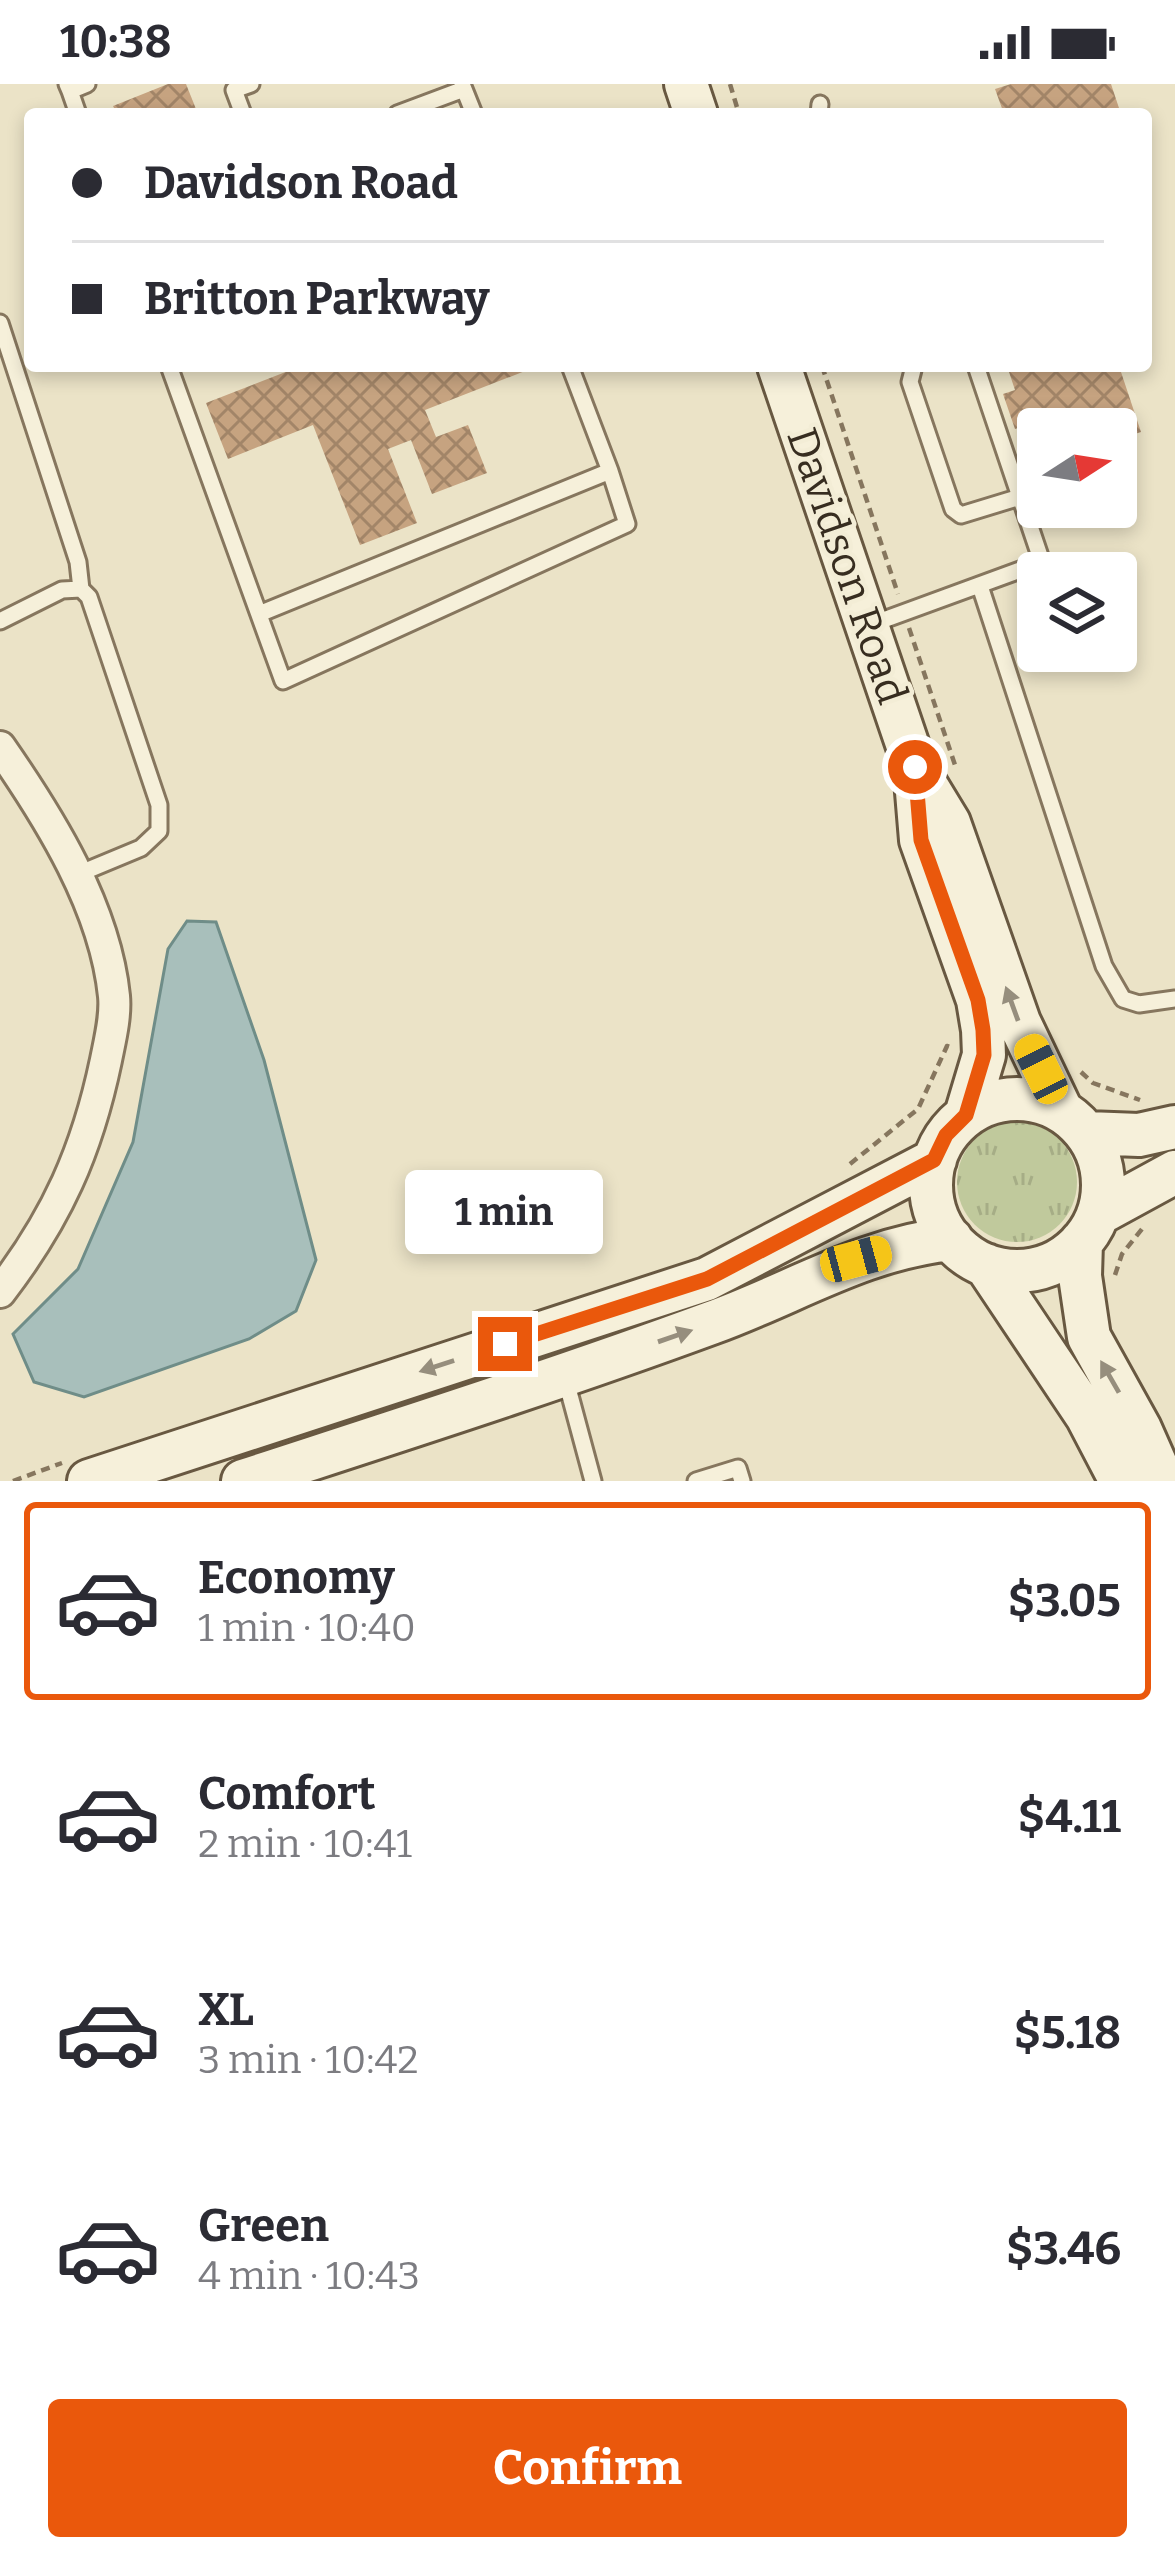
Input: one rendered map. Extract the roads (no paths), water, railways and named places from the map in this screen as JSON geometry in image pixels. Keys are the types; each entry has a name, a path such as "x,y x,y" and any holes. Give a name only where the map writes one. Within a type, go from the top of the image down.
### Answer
{"main road":[{"name":"Davidson Road","path":"782,372 886,619 936,768 949,824 1019,1022 1074,1122"},
{"name":"Davidson Road","path":"936,768 921,840 978,1000 983,1030 984,1055 966,1115"},
{"path":"1120,1481 1087,1416 986,1265 951,1239 937,1215 931,1188 934,1160 946,1135 966,1115 988,1103 1038,1100 1074,1122 1139,1135 1159,1114"},
{"path":"1074,1122 1099,1159 1103,1186 1080,1276 1089,1337 1163,1481"},
{"path":"89,1481 707,1279 934,1160"},
{"path":"986,1265 1006,1270 1047,1266 1090,1228 1175,1172"},
{"path":"243,1481 715,1322 856,1259 951,1239"}],"street":[{"path":"0,747 76,875 103,937 115,1000 96,1108 78,1166 38,1243 0,1292"}],"lane":[{"path":"68,88 87,84"},
{"path":"241,108 234,90 251,84"},
{"path":"411,108 463,86"},
{"path":"0,323 78,562 81,589 89,597 159,806 159,831 141,848 76,875"},
{"path":"172,372 283,681 627,524 572,372"},
{"path":"912,372 910,382 953,509 961,515 1017,498"},
{"path":"978,372 1017,488"},
{"path":"260,614 610,470"},
{"path":"886,619 1042,562 1030,528"},
{"path":"980,586 1104,966 1123,999 1139,1004 1175,999"},
{"path":"0,621 62,590 81,589"},
{"path":"564,1374 593,1481"},
{"path":"696,1481 738,1468 742,1481"}],"water":[{"path":"187,921 216,922 264,1060 316,1260 296,1311 249,1339 84,1397 34,1382 13,1334 78,1269 133,1142 168,949"}]}
